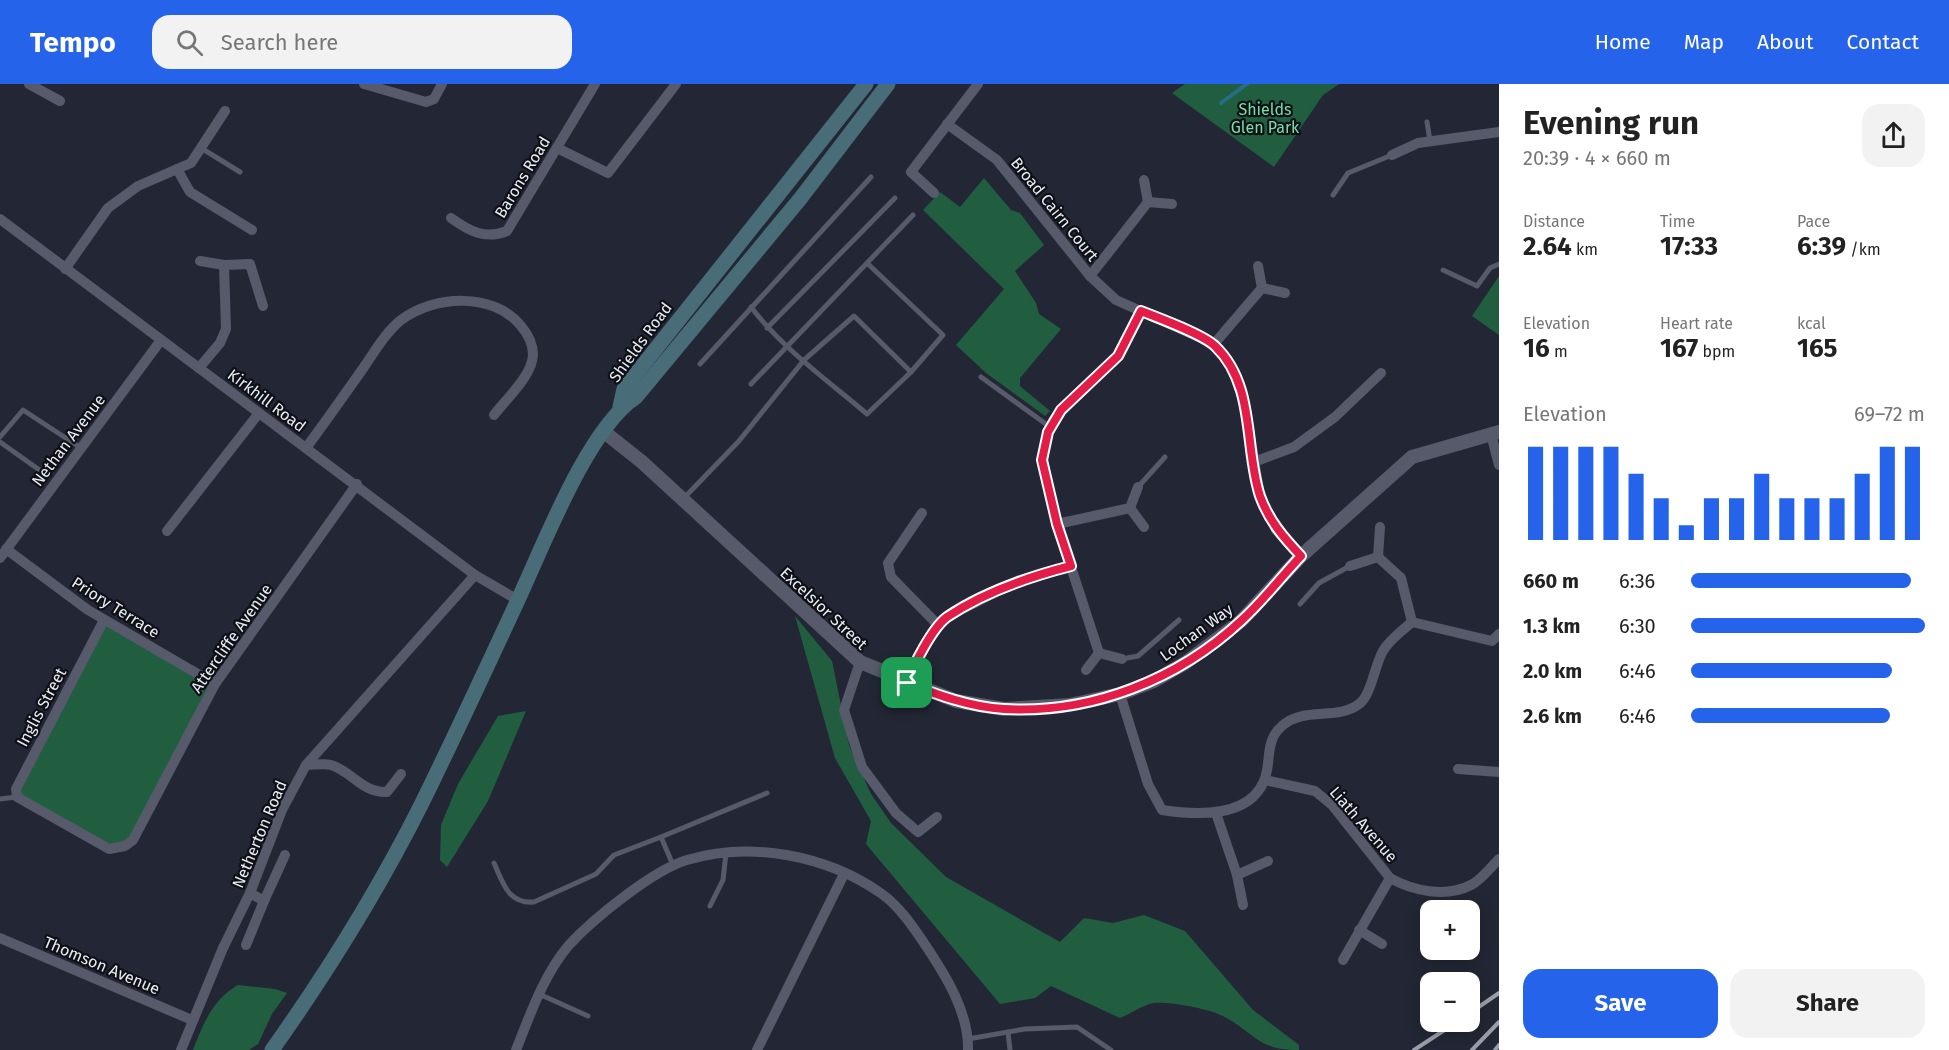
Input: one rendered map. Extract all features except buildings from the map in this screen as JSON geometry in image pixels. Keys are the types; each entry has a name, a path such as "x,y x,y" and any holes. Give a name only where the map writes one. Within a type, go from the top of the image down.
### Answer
{"main road":[{"name":"Shields Road","path":"621,407 624,389 866,84"},
{"name":"Shields Road","path":"621,407 636,397 800,199 888,84"},
{"path":"272,1050 370,901 422,803 556,516 603,431 621,407"}],"street":[{"path":"29,84 60,101"},
{"path":"364,84 426,102 434,99 442,84"},
{"name":"Barons Road","path":"451,218 472,233 497,235 507,231 595,84"},
{"path":"557,148 608,173 676,84"},
{"path":"934,193 911,172 978,84"},
{"path":"65,269 108,208 138,186 191,163 225,111"},
{"name":"Broad Cairn Court","path":"947,124 997,160 1090,276 1116,300 1214,344"},
{"path":"1392,155 1418,143 1499,132"},
{"path":"177,169 190,192 252,230"},
{"path":"1090,276 1148,202 1144,180"},
{"path":"1148,202 1172,204"},
{"name":"Kirkhill Road","path":"0,219 357,484 475,575 518,600"},
{"path":"200,261 224,265 250,264 263,306"},
{"path":"199,368 220,343 226,329 224,265"},
{"path":"1258,266 1262,288"},
{"path":"1262,288 1285,293"},
{"path":"1262,288 1214,344 1231,367 1245,404 1260,496 1276,530 1301,556"},
{"path":"306,448 384,339 400,321 424,307 469,301 492,305 516,320 529,335 533,354 531,367 494,415"},
{"path":"1099,653 1057,524 1042,460 1050,427 1061,410 1118,356 1141,311"},
{"name":"Nethan Avenue","path":"3,553 161,340"},
{"path":"1254,462 1294,447 1335,417 1381,374"},
{"path":"166,531 259,413"},
{"name":"Excelsior Street","path":"603,431 682,499 860,662 844,710 862,767 896,813 918,832 937,818"},
{"path":"1495,433 1499,465"},
{"name":"Lochan Way","path":"860,662 956,701 1004,709 1071,705 1120,694 1154,681 1185,663 1241,621 1301,556 1412,457 1495,433"},
{"name":"Attercliffe Avenue","path":"17,797 110,849 125,846 133,840 214,684 357,484"},
{"path":"1130,508 1138,487"},
{"path":"1057,524 1130,508"},
{"path":"1130,508 1144,527"},
{"path":"922,513 888,563 891,577 939,626"},
{"path":"1378,557 1380,527"},
{"name":"Priory Terrace","path":"3,553 104,620 214,684"},
{"path":"1350,566 1378,557"},
{"path":"1378,557 1401,578 1412,622"},
{"path":"907,683 911,670 947,617 1019,580 1071,566"},
{"name":"Netherton Road","path":"181,1050 192,1020 250,893 282,810 306,765 475,575"},
{"name":"Inglis Street","path":"17,797 16,789 104,620"},
{"path":"1412,622 1492,641 1499,634"},
{"path":"1120,694 1148,784 1162,810 1216,813 1233,809 1257,792 1265,780 1270,743 1281,726 1299,716 1352,709 1363,702 1383,650 1412,622"},
{"path":"1099,653 1122,659"},
{"path":"1086,670 1099,653"},
{"path":"306,765 331,765 367,789 379,792 387,792 401,774"},
{"path":"1458,769 1499,772"},
{"name":"Liath Avenue","path":"1265,780 1315,791 1332,805 1390,878 1436,894 1471,885 1499,859"},
{"path":"1216,813 1237,874 1243,905"},
{"path":"516,1050 539,994 568,946 627,893 684,861 726,852 767,851 814,862 844,874 882,895 913,926 933,956 958,1002 968,1045"},
{"path":"246,945 285,855"},
{"path":"1237,874 1268,861"},
{"path":"757,1050 844,874"},
{"path":"1343,960 1390,878"},
{"path":"250,893 264,901"},
{"path":"1359,930 1382,944"},
{"name":"Thomson Avenue","path":"0,938 192,1020"}],"lane":[{"path":"1427,122 1430,141"},
{"path":"201,148 240,171"},
{"path":"1333,195 1348,173 1392,155"},
{"path":"700,364 871,177"},
{"path":"768,328 895,198"},
{"path":"751,384 914,215"},
{"path":"752,307 768,328 867,414 911,372 943,335 867,263"},
{"path":"1443,270 1477,286 1490,268 1499,264"},
{"path":"682,499 739,441 804,360 854,316 911,372"},
{"path":"981,377 1050,427"},
{"path":"0,437 23,410 81,448"},
{"path":"0,442 45,474"},
{"path":"1138,487 1165,457"},
{"path":"1300,604 1319,583 1350,566"},
{"path":"1122,659 1138,656 1179,620"},
{"path":"494,863 506,891 512,897 526,903 534,902 596,874 614,855 767,793"},
{"path":"0,799 17,797"},
{"path":"661,837 674,867"},
{"path":"710,906 723,880 726,852"},
{"path":"539,994 588,1016"},
{"path":"968,1045 1008,1032 1077,1027 1111,1050"},
{"path":"1008,1032 1010,1050"}],"green space":[{"name":"Shields Glen Park","path":"1185,84 1339,84 1323,95 1274,167 1172,93"},
{"path":"984,178 1011,210 1020,213 1044,245 1015,271 1036,303 1039,314 1061,329 1020,378 1020,386 1050,411 1045,416 986,373 956,345 1004,289 923,210 940,192 960,207"},
{"path":"1499,276 1499,335 1472,316"},
{"path":"795,616 832,661 849,745 871,794 891,823 946,877 1060,942 1084,918 1113,923 1144,915 1185,931 1253,1010 1299,1045 1299,1050 1266,1044 1219,1014 1180,1004 1153,1003 1120,1018 1051,986 1035,998 1000,1004 866,844 871,821 835,758"},
{"path":"105,624 210,685 131,836 123,842 109,845 20,795 19,789"},
{"path":"526,711 488,801 447,867 440,860 441,825 458,784 498,716"},
{"path":"238,985 275,989 287,993 272,1014 258,1044 249,1050 193,1050 215,1005"}],"waterway":[{"path":"1221,103 1247,84"}],"railway":[{"path":"1480,1006 1499,993"},
{"path":"1472,1050 1499,1022"},
{"path":"1414,1050 1442,1032"},
{"path":"1495,1050 1499,1045"}],"route":[{"path":"1141,311 1214,344 1231,367 1245,404 1260,496 1276,530 1301,556 1241,621 1185,663 1154,681 1120,694 1071,705 1004,709 956,701 907,683 911,670 947,617 1019,580 1071,566 1057,524 1042,460 1048,432 1061,410 1118,356 1141,311"}]}
